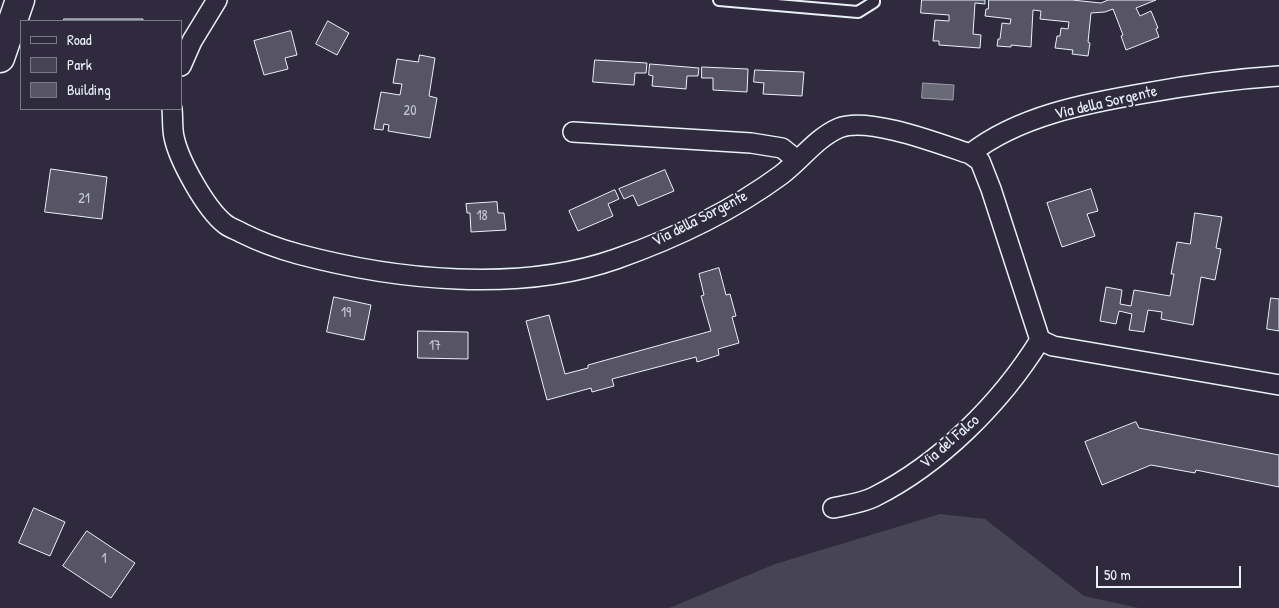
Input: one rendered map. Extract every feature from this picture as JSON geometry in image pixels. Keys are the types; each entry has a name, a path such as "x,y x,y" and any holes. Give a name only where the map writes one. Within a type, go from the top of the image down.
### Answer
{"street":[{"path":"0,58 20,0"},
{"path":"182,64 192,41 217,0"},
{"name":"Via della Sorgente","path":"172,110 174,137 186,165 203,199 226,225 268,246 373,271 448,279 508,278 566,272 614,260 674,236 729,208 782,174 816,144 840,128 863,125 912,136 970,154 985,142 1065,110 1181,87 1241,78 1279,76"},
{"path":"573,132 751,144 782,148 797,160"},
{"path":"970,154 980,161 991,189 1040,340 1053,346 1279,385"},
{"name":"Via del Falco","path":"833,508 872,498 941,453 1004,392 1040,340"}],"lane":[{"path":"719,0 858,12 874,2 874,0"}],"green space":[{"path":"940,514 985,519 1084,596 1139,608 669,608 775,564"}],"water":[{"path":"923,83 954,85 953,100 922,98"}],"building":[{"path":"922,0 985,0 985,4 975,3 973,34 981,35 980,48 939,45 939,41 933,41 935,20 949,21 949,15 921,13"},
{"path":"989,0 1072,0 1101,3 1108,0 1156,0 1136,8 1140,16 1151,11 1158,28 1156,29 1159,37 1126,50 1121,36 1123,35 1113,9 1105,12 1091,13 1088,56 1072,54 1073,50 1055,48 1057,36 1060,36 1061,28 1068,29 1069,22 1040,19 1041,11 1033,10 1031,47 997,46 1002,23 1010,24 1011,19 985,16"},
{"path":"64,19 143,19 143,20"},
{"path":"328,21 349,33 337,55 316,44"},
{"path":"291,31 297,55 285,58 288,69 264,75 254,41"},
{"path":"420,55 435,58 429,96 437,98 430,138 388,131 389,125 384,124 383,130 374,129 381,92 400,95 402,84 393,83 397,59 418,62"},
{"path":"595,60 647,63 646,73 635,73 634,85 593,82"},
{"path":"650,64 699,68 698,76 687,76 686,89 652,86 653,76 649,75"},
{"path":"702,67 748,69 747,92 713,90 713,78 702,78"},
{"path":"755,70 804,72 802,96 763,94 764,83 754,82"},
{"path":"51,169 107,177 102,219 45,212"},
{"path":"665,170 674,191 638,206 633,195 624,199 619,189"},
{"path":"1091,189 1098,211 1087,214 1095,236 1062,247 1047,203"},
{"path":"615,190 619,199 608,204 613,216 578,231 569,211"},
{"path":"497,202 498,213 504,213 506,230 471,232 470,213 467,213 466,204"},
{"path":"1195,213 1222,217 1216,248 1221,249 1215,280 1201,277 1193,325 1161,319 1162,312 1148,310 1144,332 1129,330 1132,314 1119,311 1116,324 1100,321 1106,287 1122,290 1120,304 1131,306 1134,290 1170,296 1174,274 1171,274 1177,242 1190,244"},
{"path":"719,268 726,295 730,294 736,316 732,317 739,343 718,349 719,355 697,362 696,357 612,379 614,386 592,392 591,388 547,400 526,321 549,315 565,374 588,368 588,365 711,331 701,296 704,295 699,274"},
{"path":"334,297 371,305 364,340 327,332"},
{"path":"1271,298 1279,299 1279,331 1267,329"},
{"path":"418,331 468,332 468,359 418,358"},
{"path":"1136,422 1139,428 1279,455 1279,487 1196,470 1195,473 1151,465 1102,485 1085,442"},
{"path":"34,508 65,522 50,556 19,543"},
{"path":"87,531 135,563 111,598 63,566"}]}
